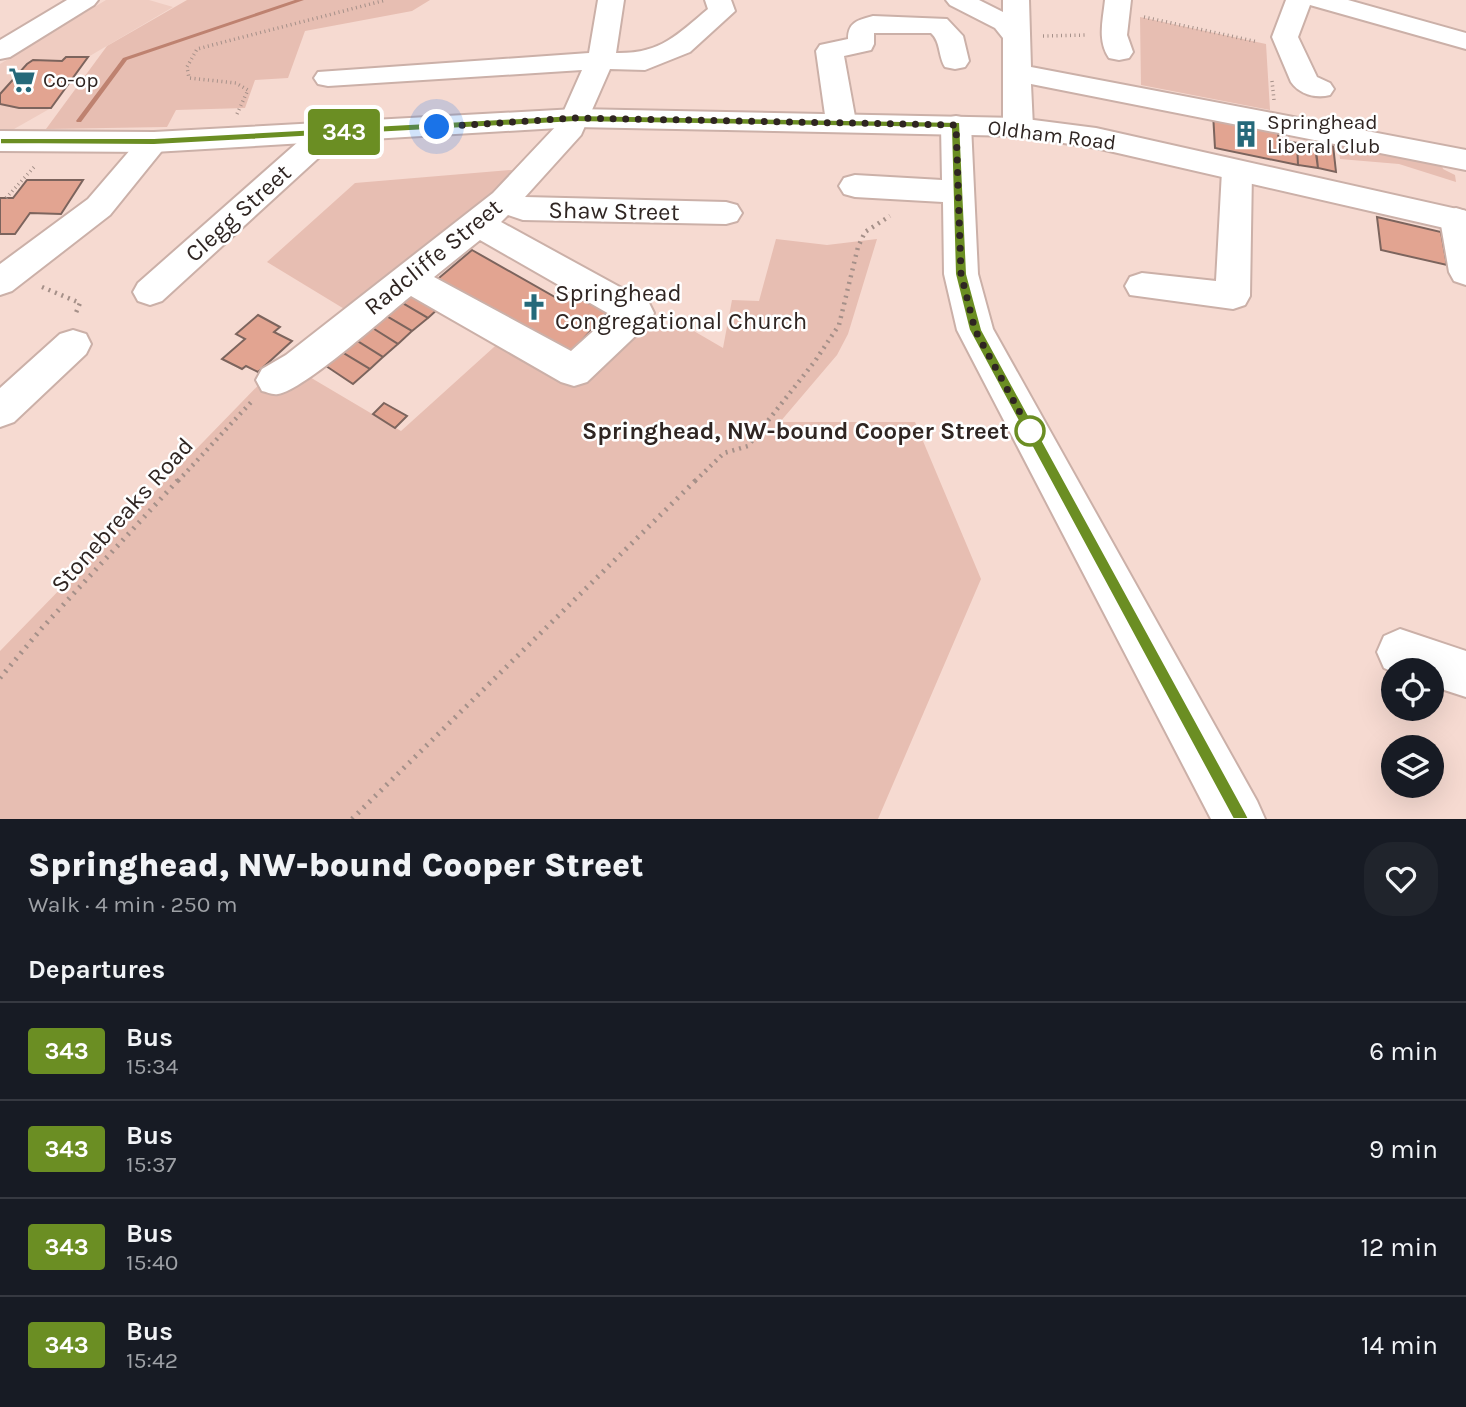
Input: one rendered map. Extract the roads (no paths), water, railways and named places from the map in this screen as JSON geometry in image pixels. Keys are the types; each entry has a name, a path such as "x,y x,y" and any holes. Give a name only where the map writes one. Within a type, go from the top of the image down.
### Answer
{"street":[{"path":"0,51 85,0"},
{"name":"Radcliffe Street","path":"275,380 299,365 478,224 504,201 571,128 606,42 611,0"},
{"path":"328,78 600,61 645,62 680,46 722,10 718,0"},
{"path":"960,0 1004,22 1015,36"},
{"path":"1016,0 1018,127"},
{"path":"1299,0 1285,37 1305,82 1321,89"},
{"path":"1319,0 1466,41"},
{"path":"1116,43 1128,8"},
{"path":"841,122 830,51 861,44 861,29 873,24 938,25 950,36 956,61"},
{"path":"1016,73 1466,159"},
{"name":"Oldham Road","path":"0,141 154,142 575,118 1018,127 1096,138 1461,220"},
{"path":"956,125 961,274 975,330 1240,819"},
{"name":"Clegg Street","path":"150,292 327,133"},
{"path":"2,282 99,207 154,142"},
{"path":"1142,286 1233,296 1237,171"},
{"path":"855,186 958,192"},
{"name":"Shaw Street","path":"504,201 523,209 726,213"},
{"path":"1461,220 1466,272"},
{"path":"408,278 573,370 635,313 478,224"},
{"path":"0,411 73,344"},
{"path":"1399,652 1466,674"}],"waterway":[{"path":"79,121 125,59 301,0"}],"place":[{"name":"Co-op","path":"22,80"},
{"name":"Springhead Liberal Club","path":"1246,134"},
{"name":"Springhead Congregational Church","path":"534,307"},
{"name":"Springhead, NW-bound Cooper Street","path":"1030,431"}]}
